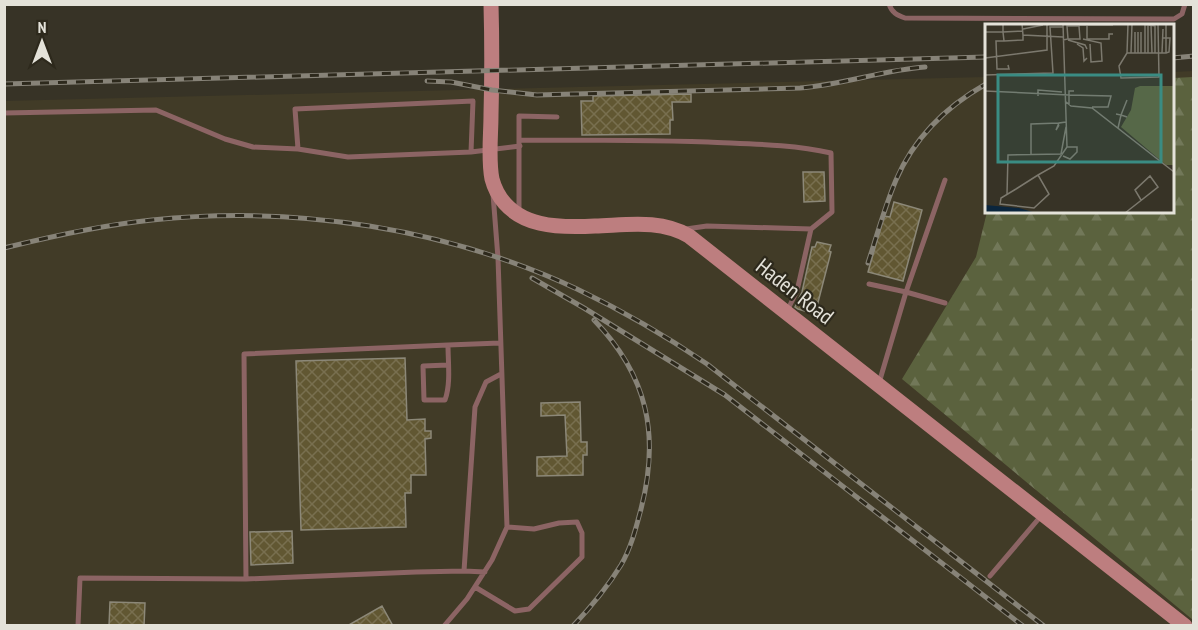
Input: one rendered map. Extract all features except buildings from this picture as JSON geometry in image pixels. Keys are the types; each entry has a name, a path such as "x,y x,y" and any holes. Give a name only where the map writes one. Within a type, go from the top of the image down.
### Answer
{"street":[{"name":"Haden Road","path":"490,4 492,181 501,199 509,208 540,224 554,227 643,224 679,230 1185,626"}],"lane":[{"path":"889,4 891,10 904,18 1162,19 1174,19 1182,14 1185,4"},
{"path":"298,149 295,109 473,101 471,152"},
{"path":"4,113 156,110 225,139 253,147 298,149 348,157 471,152 520,143 659,141 765,144 831,153 832,212 811,229 797,291 786,312"},
{"path":"519,214 519,116 557,117"},
{"path":"878,385 906,292 945,180"},
{"path":"444,626 475,587 492,560 507,527 498,258 492,181"},
{"path":"679,230 707,226 811,229"},
{"path":"869,284 945,303"},
{"path":"246,579 244,354 500,343"},
{"path":"448,345 448,365 448,390 445,400 424,400 423,366 448,365"},
{"path":"464,571 475,407 486,382 501,374"},
{"path":"990,576 1043,513"},
{"path":"475,587 515,611 529,609 582,558 582,533 577,522 545,525 534,529 507,527"},
{"path":"78,626 80,578 246,579 484,572"}],"shaded area":[{"path":"1193,71 1193,625 5,625 4,101 985,77 985,213 1174,213 1174,72"}],"green space":[{"path":"1193,77 1193,620 902,379 976,257 987,213 1174,213 1174,78"}],"railway":[{"path":"1174,58 1194,56"},
{"path":"4,84 985,57"},
{"path":"427,81 451,82 537,95 800,88 925,67"},
{"path":"868,263 892,190 912,150 945,113 985,85"},
{"path":"4,248 78,231 133,222 206,216 261,216 315,219 423,236 476,250 527,268 611,306 707,364 1044,626"},
{"path":"532,278 725,395 1023,626"},
{"path":"573,626 605,589 628,552 647,482 649,456 649,431 638,385 627,363 594,320"}]}
